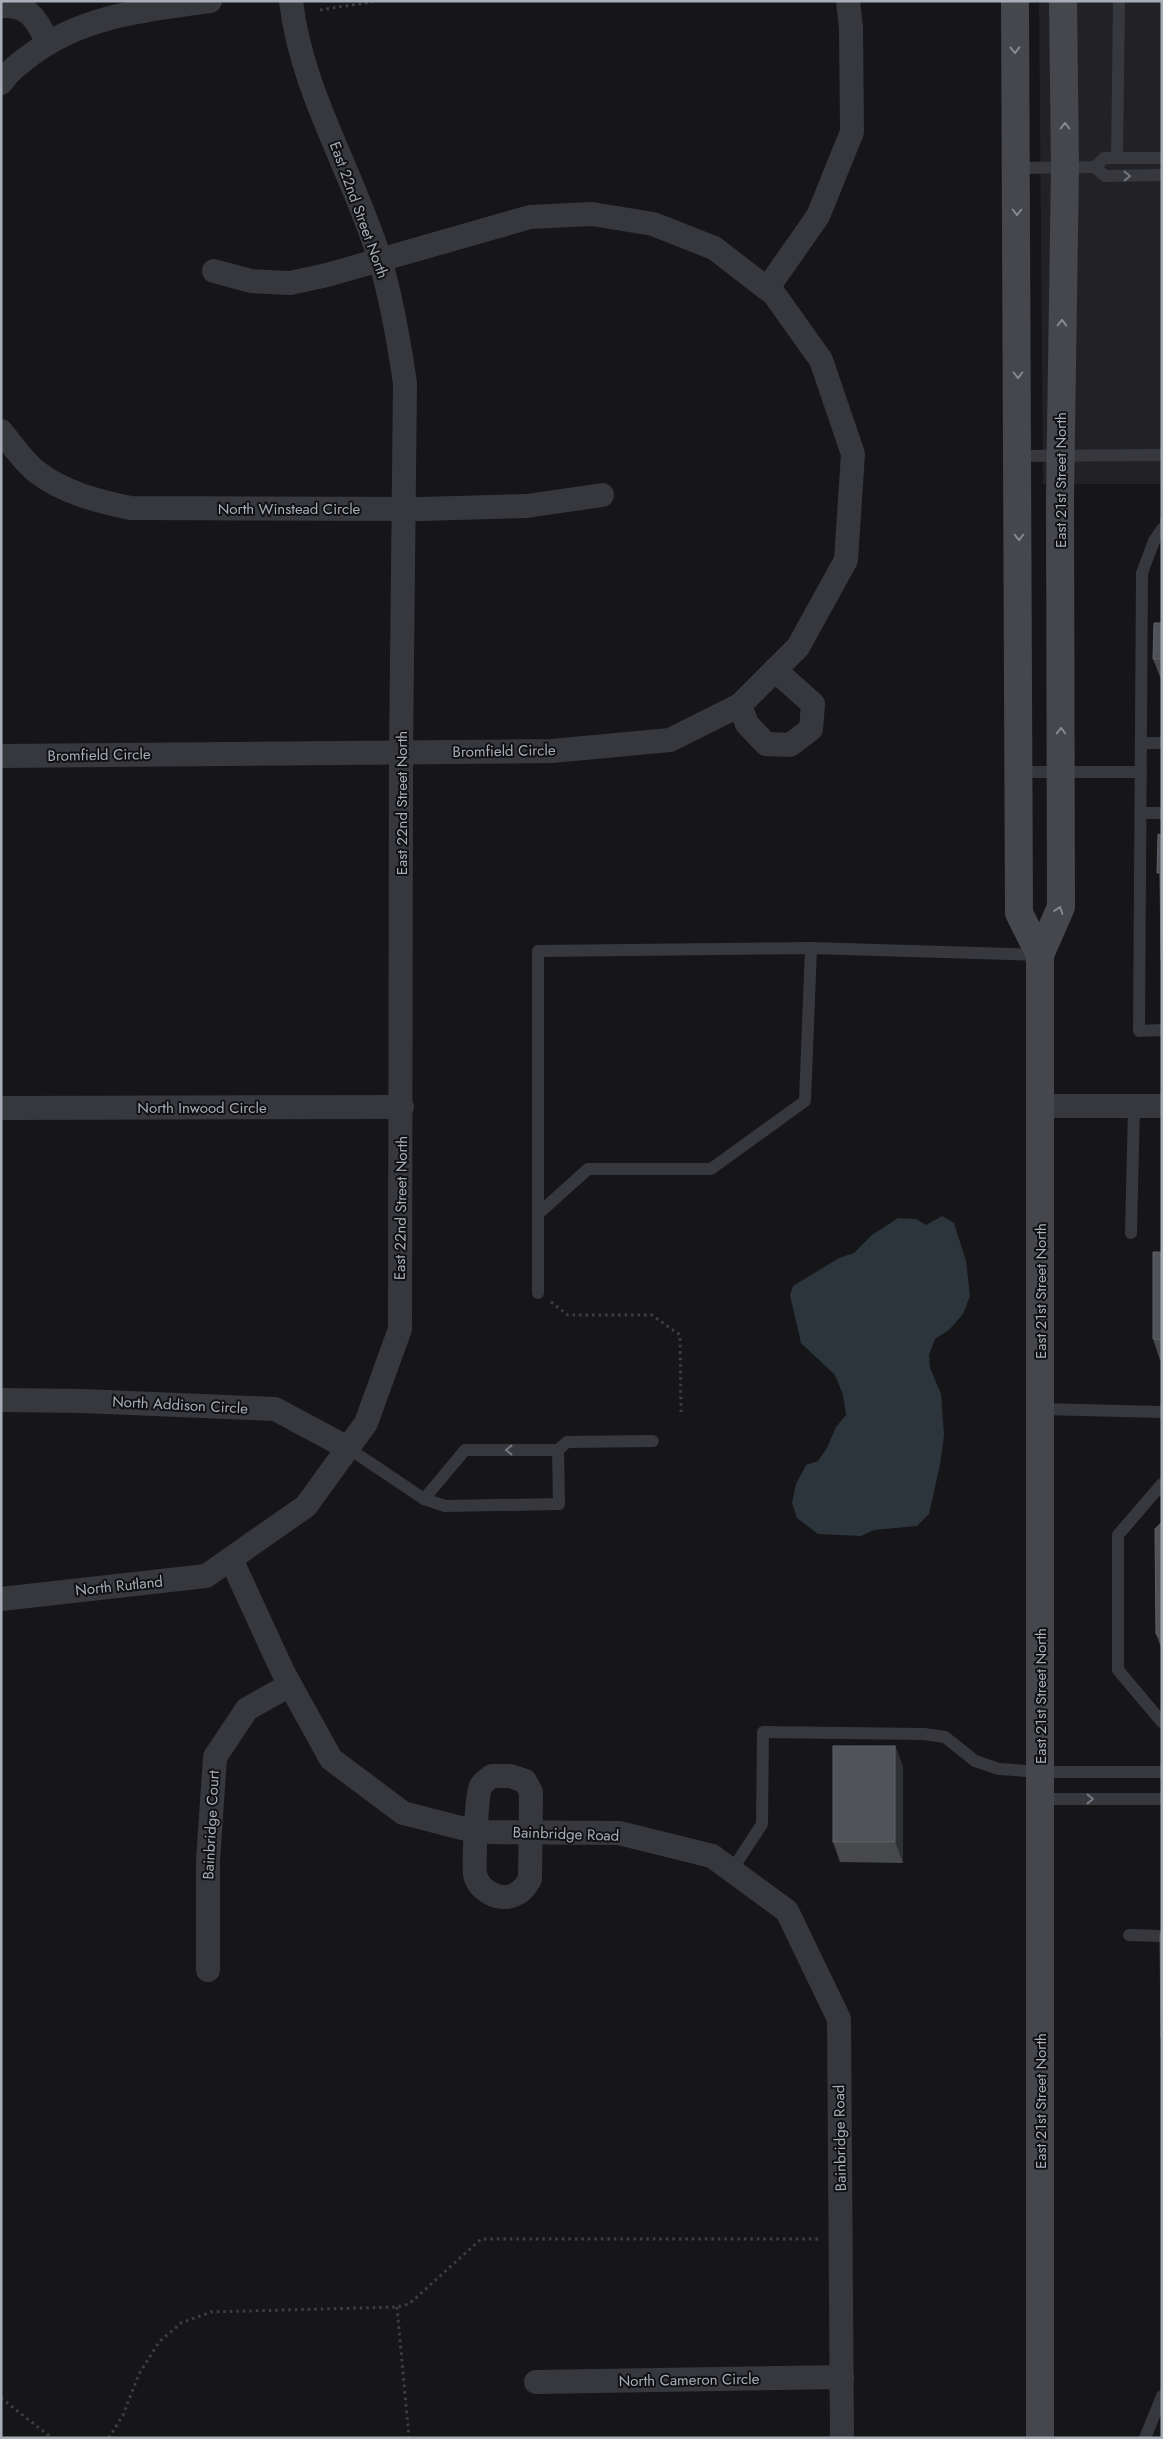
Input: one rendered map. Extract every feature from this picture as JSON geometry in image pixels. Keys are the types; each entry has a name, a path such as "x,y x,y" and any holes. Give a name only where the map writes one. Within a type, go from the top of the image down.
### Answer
{"main road":[{"name":"East 21st Street North","path":"1015,1 1019,913 1040,955"},
{"name":"East 21st Street North","path":"1040,2438 1040,955 1061,907 1061,457 1065,168 1063,1"}],"street":[{"path":"4,73 48,42 78,27 123,13 210,1"},
{"name":"East 22nd Street North","path":"231,1559 306,1506 366,1423 400,1329 402,1107 401,752 405,383 400,346 380,260 299,49 291,1"},
{"path":"767,289 818,216 852,132 851,27 848,1"},
{"path":"1,6 16,5 34,16 48,42"},
{"name":"Bromfield Circle","path":"1,756 552,751 670,740 740,705 798,647 846,560 853,454 821,360 774,294 714,248 653,224 592,214 530,217 380,260 290,283 251,281 214,271"},
{"name":"North Winstead Circle","path":"1,431 37,471 68,490 98,501 130,508 405,509 527,506 602,495"},
{"path":"740,705 747,724 766,744 790,745 811,729 813,704 775,670"},
{"path":"1041,1106 1162,1106"},
{"name":"North Inwood Circle","path":"1,1108 402,1107"},
{"name":"North Addison Circle","path":"1,1400 83,1401 275,1409 348,1448"},
{"name":"North Rutland","path":"1,1599 206,1576 231,1559"},
{"name":"Bainbridge Road","path":"231,1559 290,1685 331,1759 404,1813 477,1832 619,1833 712,1856 787,1911 839,2019 842,2438"},
{"name":"Bainbridge Court","path":"208,1970 208,1861 214,1757 247,1709 290,1685"},
{"path":"492,1776 510,1776 525,1781 531,1792 530,1879 524,1889 513,1896 497,1896 483,1890 475,1875 477,1832 477,1798 481,1784 492,1776"},
{"name":"North Cameron Circle","path":"536,2382 842,2378"}],"lane":[{"path":"1117,158 1119,1"},
{"path":"1016,168 1094,167 1104,158 1162,158"},
{"path":"1094,167 1105,176 1162,175"},
{"path":"1018,456 1162,455"},
{"path":"1162,529 1154,541 1142,573 1139,1031 1162,1030"},
{"path":"1141,743 1162,743"},
{"path":"1019,772 1141,772"},
{"path":"1141,813 1162,813"},
{"path":"538,1293 538,951 811,948 1040,955"},
{"path":"538,1214 588,1169 711,1168 805,1101 811,948"},
{"path":"1131,1233 1134,1106"},
{"path":"1041,1409 1162,1412"},
{"path":"424,1499 465,1450 558,1450 566,1442 653,1441"},
{"path":"348,1448 424,1499 445,1506 559,1504 558,1450"},
{"path":"1162,1484 1118,1535 1118,1670 1162,1722"},
{"path":"732,1870 762,1824 763,1732 924,1734 945,1737 975,1761 999,1769 1041,1772 1162,1772"},
{"path":"1041,1799 1162,1799"},
{"path":"1129,1935 1162,1936"},
{"path":"1145,2438 1162,2396"}],"path":[{"path":"320,10 377,1"},
{"path":"538,1293 568,1315 652,1315 680,1335 680,1412"},
{"path":"109,2438 123,2415 139,2374 159,2342 181,2323 211,2312 397,2307 409,2304 481,2240 841,2239"},
{"path":"397,2307 409,2438"},
{"path":"1,2398 52,2438"}],"shaded area":[{"path":"1039,1 1162,1 1162,484 1043,484"},
{"path":"942,1216 954,1223 966,1261 970,1296 963,1314 949,1330 935,1339 929,1355 930,1368 941,1394 944,1435 940,1465 929,1514 917,1526 874,1530 861,1536 818,1534 797,1518 792,1503 796,1484 806,1465 818,1461 827,1448 836,1427 846,1415 843,1395 835,1375 801,1343 790,1295 793,1286 839,1258 854,1253 872,1235 898,1218 916,1219 926,1225"}],"building":[{"path":"1161,518 1162,518 1162,570"},
{"path":"1154,623 1162,623 1162,659 1153,659"},
{"path":"1158,834 1162,835 1162,873 1157,873"},
{"path":"1160,874 1162,874 1162,960 1161,960"},
{"path":"1153,1252 1162,1252 1162,1340 1153,1339"},
{"path":"1162,1522 1162,1639 1156,1634 1155,1529"},
{"path":"833,1746 895,1746 895,1842 833,1842"},
{"path":"1160,1934 1162,1934 1162,2038 1161,2038"}]}
